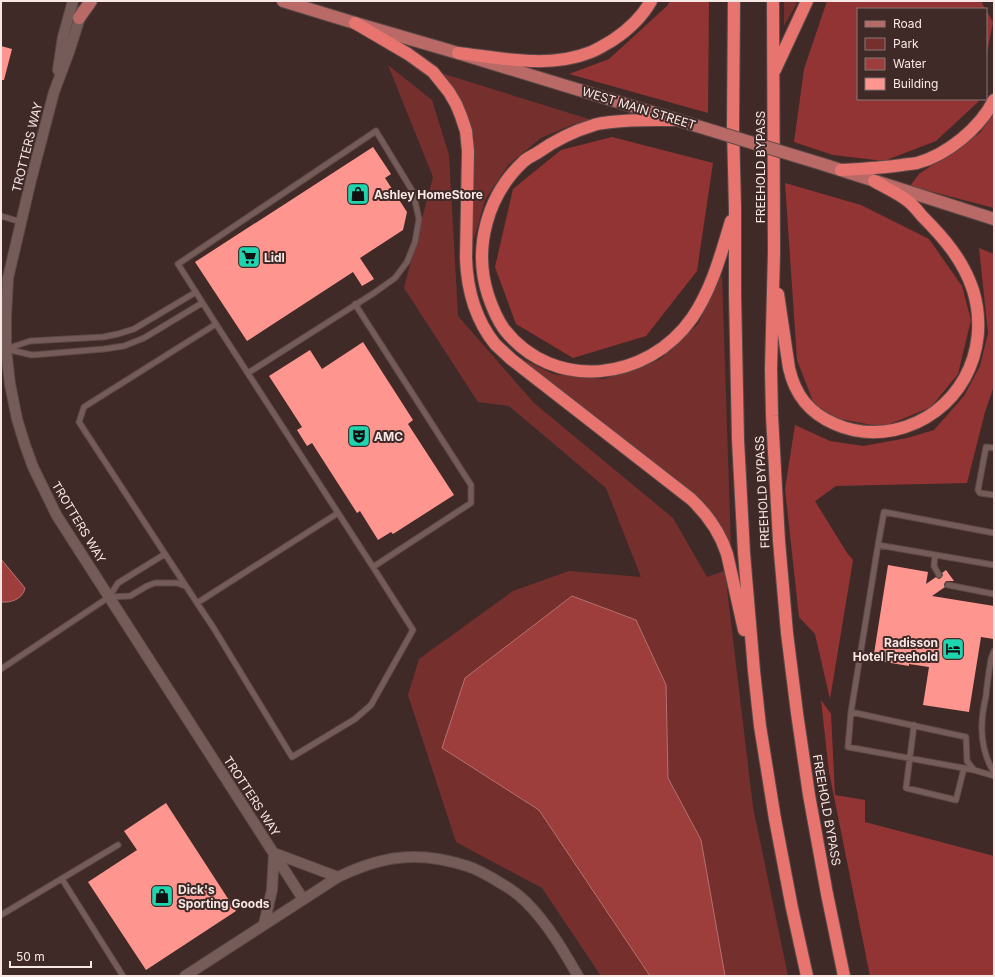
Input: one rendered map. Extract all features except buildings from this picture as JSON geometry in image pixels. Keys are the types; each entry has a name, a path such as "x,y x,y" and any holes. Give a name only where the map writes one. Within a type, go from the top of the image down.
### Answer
{"highway":[{"path":"458,53 521,60 548,61 581,56 600,48 629,28 651,1"},
{"name":"FREEHOLD BYPASS","path":"734,1 733,128 735,302 738,440 744,553 760,726 775,819 807,976"},
{"name":"FREEHOLD BYPASS","path":"773,1 773,264 771,369 779,541 787,633 809,795 844,976"},
{"path":"773,73 807,1"},
{"path":"355,23 408,54 433,72 456,104 466,132 468,151 466,273 473,302 484,328 510,359 701,508 720,535 727,554 754,671"},
{"path":"840,170 885,168 916,163 929,158 958,142 983,117 994,100"},
{"path":"678,120 628,120 595,124 566,136 540,150 524,161 512,174 492,205 486,224 483,241 482,260 485,286 491,305 499,320 514,340 529,353 562,368 595,372 613,370 646,358 660,350 674,339 699,307 709,288 718,265 735,208"},
{"path":"773,264 791,378 802,398 812,410 826,420 843,427 869,432 889,431 901,428 928,417 939,409 960,386 968,373 973,359 978,330 978,317 973,291 968,276 956,254 947,242 908,201 874,181"}],"main road":[{"path":"79,18 91,1"},
{"name":"WEST MAIN STREET","path":"283,1 822,164 994,219"}],"street":[{"name":"TROTTERS WAY","path":"73,1 63,37 54,92 31,180 8,278 4,349 17,418 33,466 57,516 303,899"},
{"name":"TROTTERS WAY","path":"54,92 69,52 84,1"},
{"name":"TROTTERS WAY","path":"274,853 338,877"},
{"name":"TROTTERS WAY","path":"264,924 272,890 274,853"},
{"path":"185,976 338,877 354,869 380,861 411,857 431,858 467,866 486,874 514,891 526,901 552,932 578,976"}],"lane":[{"path":"216,324 84,407 79,422 213,628 292,757 355,719 371,705 413,630 178,264 376,131 413,192 419,219 415,242 407,262 395,278 374,293 248,373"},
{"path":"1,216 21,222"},
{"path":"4,349 30,341 103,337 118,334 134,329 196,292"},
{"path":"4,349 32,355 124,346 144,338 202,303"},
{"path":"355,304 471,485 471,503 373,567"},
{"path":"994,448 986,447 978,490 980,493 994,495"},
{"path":"994,533 884,512 862,639 851,712 848,747 964,768 994,776"},
{"path":"197,604 338,513"},
{"path":"878,545 994,565"},
{"path":"1,669 109,597 118,583 165,554"},
{"path":"935,555 934,566 939,575"},
{"path":"109,597 130,596 155,583 177,583 185,586"},
{"path":"948,585 994,594"},
{"path":"994,651 991,659 982,724 984,746 987,758 994,772"},
{"path":"851,712 966,737 967,761 974,770"},
{"path":"914,725 906,788 956,800 964,768"},
{"path":"1,916 118,846"},
{"path":"62,879 123,976"}],"green space":[{"path":"784,1 798,1 784,26"},
{"path":"388,65 432,100 449,155 458,316 534,403 673,518 707,577 724,571 725,572 753,807 788,976 725,976 701,840 668,778 666,685 636,620 572,596 442,748 539,810 650,976 601,976 542,888 456,842 408,695 419,659 513,591 569,571 641,577 606,488 509,406 478,402 404,288 433,177"},
{"path":"441,73 595,121 574,124 541,138 508,165 485,200 474,239 472,185 474,136 457,97"},
{"path":"722,275 731,550 713,515 518,357 553,374 604,379 659,360 698,324"}],"shaded area":[{"path":"670,1 709,1 708,113 569,74 609,59 667,6"},
{"path":"827,1 981,1 984,8 857,8 857,100 979,100 936,141 884,161 833,155 794,142 804,69"},
{"path":"987,12 993,22 987,53"},
{"path":"994,113 994,208 910,186 919,174 980,133"},
{"path":"612,137 713,163 697,271 646,336 573,358 516,324 495,267 513,189 561,150"},
{"path":"785,183 861,205 929,239 962,286 971,320 958,374 931,407 883,427 835,418 814,404 797,360"},
{"path":"979,248 994,254 994,386 985,412 967,483 836,486 815,501 847,553 853,560 830,699 815,634 799,617 785,489 795,425 830,441 863,446 907,438 934,430 964,396 980,366 988,333"},
{"path":"821,700 831,714 835,795 865,800 865,822 994,856 994,976 870,976 829,772"}],"water":[{"path":"1,559 25,588 24,592 19,598 9,602 1,602"},
{"path":"572,596 636,620 666,685 668,778 701,840 725,976 650,976 539,810 442,748 465,678"}],"place":[{"name":"Ashley HomeStore","path":"358,194"},
{"name":"Lidl","path":"249,257"},
{"name":"AMC","path":"359,436"},
{"name":"Radisson Hotel Freehold","path":"953,649"},
{"name":"Dick's Sporting Goods","path":"162,896"}]}
